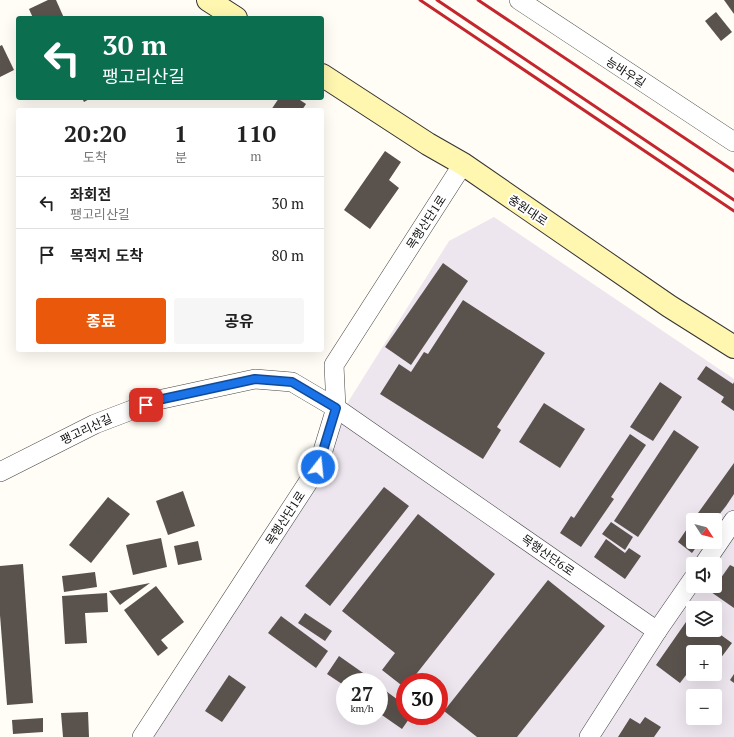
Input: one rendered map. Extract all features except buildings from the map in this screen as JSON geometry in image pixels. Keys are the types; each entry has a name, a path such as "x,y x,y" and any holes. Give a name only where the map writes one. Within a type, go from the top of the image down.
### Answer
{"street":[{"path":"208,0 233,16"},
{"name":"능바우길","path":"518,0 734,142"},
{"name":"충원대로","path":"324,76 428,144 463,164 669,306 734,347"},
{"name":"목행산단1로","path":"142,737 318,467 336,408 334,365 463,164"},
{"name":"팽고리산길","path":"0,472 95,424 158,400 255,379 292,382 336,408"},
{"name":"목행산단6로","path":"336,408 657,631"},
{"path":"709,557 734,520"},
{"path":"589,737 657,631 686,589"}],"shaded area":[{"path":"494,217 734,379 734,737 138,737 449,241"}],"railway":[{"path":"420,0 734,211"},
{"path":"437,0 734,200"},
{"path":"478,0 734,171"}],"route":[{"path":"146,405 158,400 255,379 292,382 336,408 318,467"}]}
